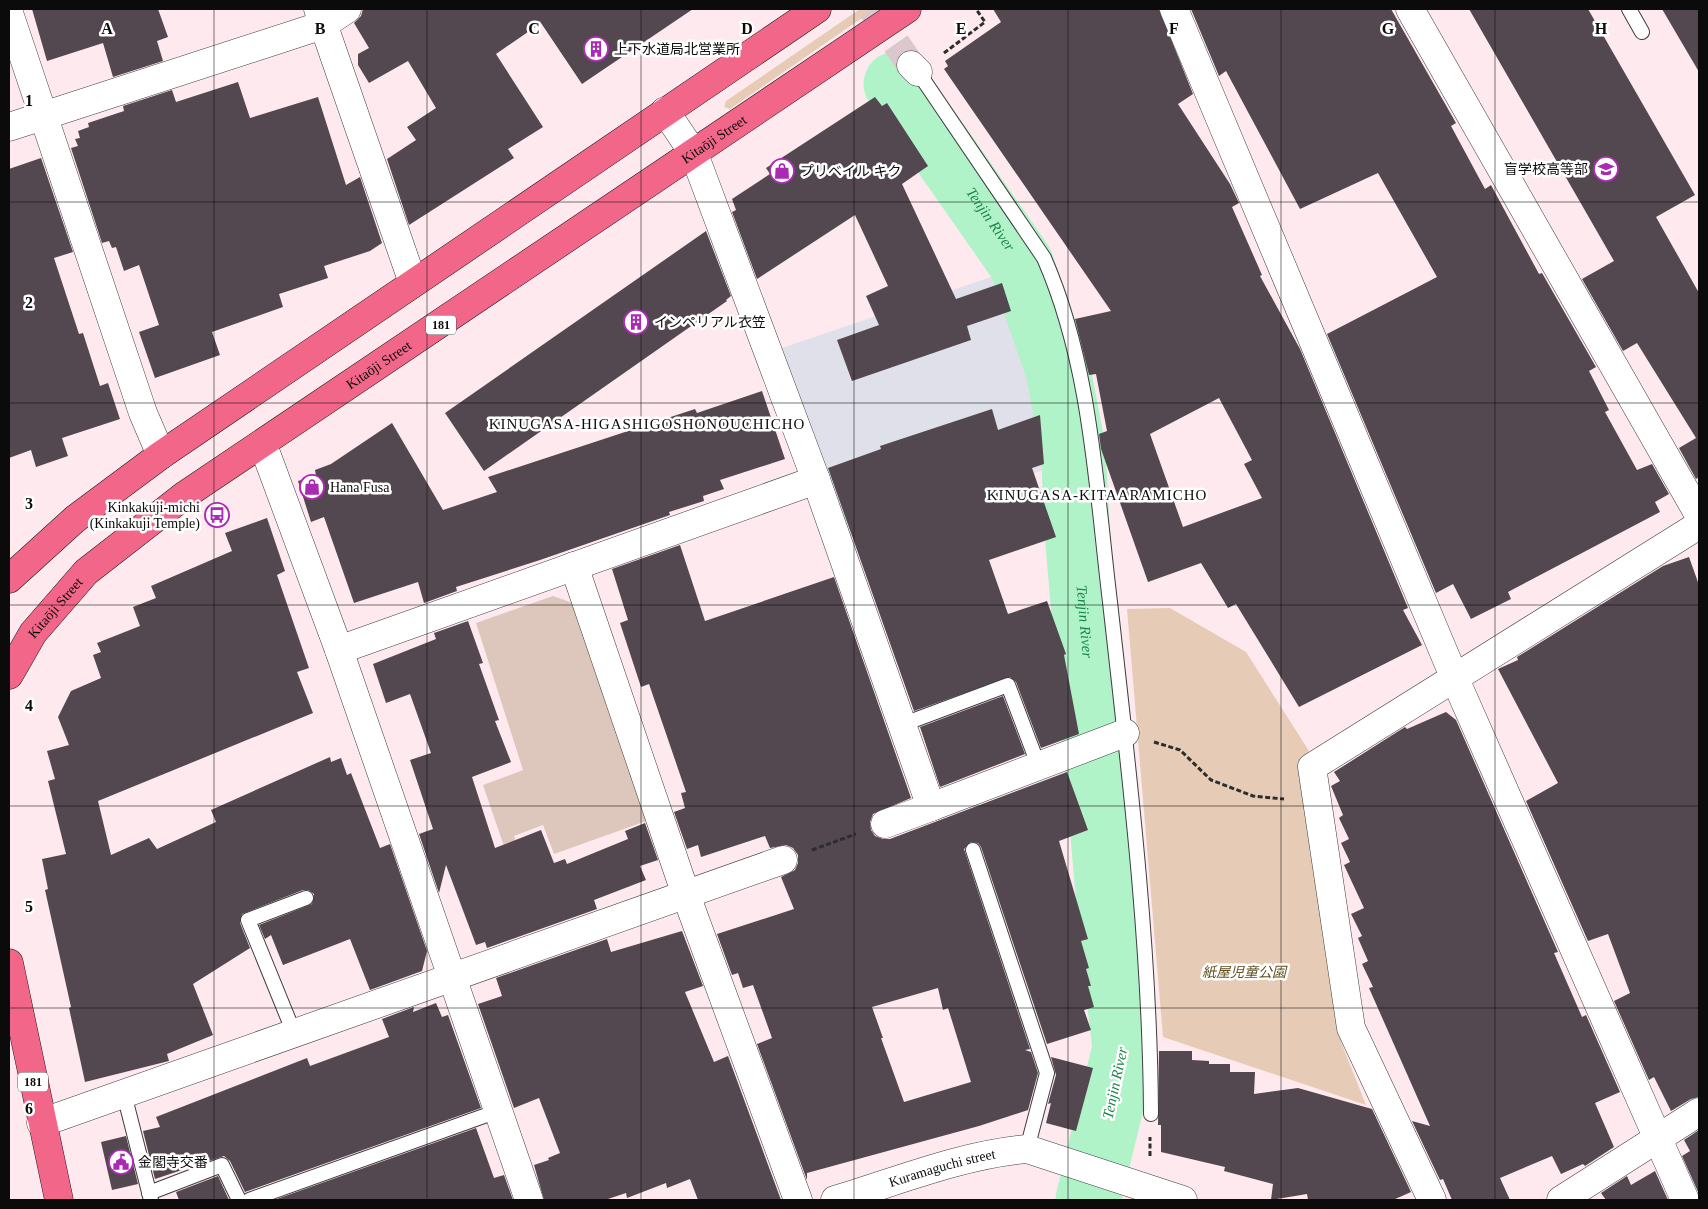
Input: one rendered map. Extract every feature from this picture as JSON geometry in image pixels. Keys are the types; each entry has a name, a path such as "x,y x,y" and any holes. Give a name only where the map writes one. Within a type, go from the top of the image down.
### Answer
{"main road":[{"path":"9,579 75,519 161,455 818,9"},
{"name":"Kitaōji Street","path":"9,675 33,633 86,572 185,495 263,445 907,9"},
{"name":"181","path":"9,963 41,1123 59,1200"}],"street":[{"path":"9,127 347,9"},
{"path":"1174,9 1455,679 1685,1200"},
{"path":"1410,9 1699,515"},
{"path":"9,13 143,413 161,455"},
{"path":"320,17 413,283"},
{"path":"666,111 694,154 816,480 931,807"},
{"path":"263,445 339,650 529,1200"},
{"path":"339,650 816,480"},
{"path":"1432,1200 1351,1028 1312,767 1699,525"},
{"path":"574,566 686,894 798,1200"},
{"path":"885,824 1081,752 1120,735"},
{"path":"41,1123 783,860"},
{"path":"1561,1200 1699,1112"},
{"name":"Kuramaguchi street","path":"836,1200 967,1160 1000,1152 1039,1153"},
{"path":"1039,1153 1183,1200"}],"lane":[{"path":"1629,9 1642,32"},
{"path":"914,69 1044,258 1057,288 1087,408 1144,953 1151,1064 1151,1114"},
{"path":"901,724 1008,685 1039,767"},
{"path":"973,850 1047,1073 1039,1153"},
{"path":"294,1033 248,920 306,898"},
{"path":"124,1094 150,1197 222,1165 239,1200"},
{"path":"250,1200 498,1111"}],"path":[{"path":"914,69 985,22 976,9"},
{"path":"1120,735 1180,750 1211,780 1253,796"},
{"path":"783,860 885,824"},
{"path":"1142,1187 1151,1114"}],"shaded area":[{"path":"1003,273 1016,299 1034,364 1042,412 1046,469 850,537 782,348"},
{"path":"553,596 573,603 649,820 554,854 543,825 514,836 518,848 506,852 483,785 523,770 476,623"}],"green space":[{"path":"860,9 875,9 730,109 724,107 726,101"},
{"name":"紙屋児童公園","path":"1170,608 1246,652 1309,751 1300,761 1341,1042 1366,1105 1163,1037 1127,609"}],"building":[{"path":"32,9 158,9 168,37 157,41 163,61 113,77 103,43 47,61"},
{"path":"363,9 693,9 582,84 541,23 496,54 543,127 508,149 514,158 409,225 387,159 416,140 407,127 436,108 408,61 369,83 358,65 358,54 369,48 354,23 361,16"},
{"path":"993,9 1159,9 1193,94 1178,104 1230,184 1239,203 1232,207 1262,275 1260,276 1300,349 1408,608 1403,610 1422,645 1299,707 1236,604 1228,608 1201,563 1148,582 1101,449 1099,434 1107,431 1096,374 1089,375 1075,319 1111,311 944,69 948,66 945,61 1001,22","holes":["1219,398 1252,460 1244,464 1262,498 1183,527 1150,434"]},
{"path":"1191,9 1391,9 1456,123 1451,126 1485,189 1491,185 1539,274 1542,273 1596,367 1589,371 1609,410 1605,412 1637,470 1652,464 1669,494 1655,502 1660,512 1508,592 1511,599 1471,619 1453,584 1436,593 1327,334 1437,277 1378,173 1300,209 1226,71 1219,76"},
{"path":"1469,9 1588,9 1695,195 1656,217 1699,293 1699,477 1696,479 1679,448 1696,438 1637,343 1623,351 1582,279 1614,261"},
{"path":"1662,9 1699,9 1699,72"},
{"path":"238,82 250,118 318,97 346,185 360,177 382,243 370,251 324,266 328,278 279,294 283,307 212,332 220,355 155,378 139,332 159,325 139,265 124,271 116,247 112,248 109,241 102,243 71,148 78,146 75,139 80,138 78,131 89,127 88,123 124,111 123,106 172,90 176,102"},
{"path":"875,97 882,106 887,103 928,166 902,184 956,299 1002,283 1011,311 967,326 971,340 852,381 837,340 879,325 866,296 888,286 855,215 757,279 732,212 736,210 732,199 770,174 766,168"},
{"path":"41,158 73,252 54,258 79,334 83,333 100,386 108,383 120,419 62,438 68,456 36,467 31,450 9,458 9,169"},
{"path":"706,231 731,296 727,301 484,471 445,413"},
{"path":"762,391 785,459 720,480 724,489 703,496 704,501 669,512 670,515 456,587 457,591 424,603 418,582 354,603 324,517 311,522 298,481 316,476 315,470 331,464 392,423 443,510 497,492 488,477 695,409 697,413"},
{"path":"992,409 998,430 1040,415 1044,464 1032,468 1056,537 989,560 1008,614 1047,601 1066,654 1064,655 1079,734 1041,748 1016,682 1010,677 914,711 828,468 881,449 880,446"},
{"path":"267,518 285,571 277,575 309,668 297,672 313,713 98,801 111,855 149,838 157,849 216,822 211,810 330,757 331,762 341,758 347,775 351,773 380,848 390,844 427,951 422,971 370,990 350,939 283,965 271,935 265,939 259,925 312,904 314,894 308,890 303,890 242,914 240,923 250,948 193,984 213,1035 167,1054 169,1061 85,1082 69,1008 71,1007 45,890 48,889 42,859 66,854 48,781 55,779 47,751 69,745 58,717 71,691 101,678 93,655 101,652 97,643 140,626 133,607 156,598 151,586 232,551 225,533"},
{"path":"680,545 705,621 834,577 911,798 873,814 870,822 871,830 875,836 890,839 1067,772 1088,830 1059,841 1088,939 1081,941 1089,968 1086,969 1091,986 1088,986 1094,1007 1084,1010 1091,1030 1047,1044 981,847 978,843 971,842 964,849 1030,1049 1025,1050 1031,1052 1038,1073 1028,1110 979,1126 807,1173 807,1180 757,1044 772,1038 753,985 743,988 738,973 732,975 717,934 794,909 781,877 795,870 798,863 798,855 793,848 786,845 770,848 765,836 701,857 698,845 687,849 674,812 685,808 681,793 686,792 649,684 641,687 620,623 628,620 612,569","holes":["938,988 943,1010 948,1008 971,1082 904,1102 872,1007"]},
{"path":"1689,557 1699,585 1699,1097 1691,1099 1671,1111 1654,1077 1649,1080 1614,1001 1630,993 1608,934 1588,941 1526,801 1558,783 1498,669 1518,660 1517,657 1663,566"},
{"path":"468,621 483,663 479,664 499,720 495,721 511,762 472,777 495,848 541,830 554,863 565,859 567,864 628,839 625,831 645,823 658,860 640,866 646,880 594,900 597,909 487,948 485,942 476,945 446,865 439,893 419,834 433,829 410,760 431,753 410,694 386,703 373,664 436,639 434,633"},
{"path":"1003,696 1025,754 940,787 920,727"},
{"path":"1446,712 1456,720 1558,952 1554,953 1582,1017 1586,1015 1620,1092 1595,1103 1614,1147 1585,1166 1583,1164 1561,1174 1552,1156 1500,1178 1510,1200 1452,1200 1443,1179 1440,1180 1412,1121 1430,1126 1369,988 1373,987 1362,964 1368,961 1358,938 1362,936 1351,914 1364,908 1344,865 1350,862 1341,843 1349,839 1339,818 1343,815 1331,786 1340,781 1334,772 1405,727 1407,729"},
{"path":"682,931 703,986 685,992 714,1062 728,1056 781,1200 698,1200 690,1179 667,1188 666,1183 627,1198 626,1193 605,1200 544,1200 534,1165 549,1160 548,1158 560,1153 539,1098 514,1108 478,1004 502,996 496,978 607,939 611,952"},
{"path":"436,1003 442,1017 448,1015 481,1108 245,1192 230,1161 224,1156 155,1179 143,1131 160,1127 156,1117 307,1058 310,1066 389,1037 382,1019 414,1007 413,1012"},
{"path":"1159,1051 1192,1051 1192,1060 1209,1061 1209,1064 1230,1064 1230,1072 1255,1072 1254,1094 1298,1088 1372,1109 1411,1192 1393,1200 1308,1200 1307,1194 1271,1200 1273,1184 1224,1171 1225,1167 1161,1152 1161,1125 1158,1125"},
{"path":"1051,1057 1093,1068 1076,1131 1046,1123 1051,1103 1048,1104 1056,1075"},
{"path":"476,1128 494,1178 504,1175 513,1200 274,1200"},
{"path":"1699,1130 1699,1194 1682,1156 1690,1151 1684,1140"},
{"path":"126,1136 138,1184 112,1190 101,1142"},
{"path":"1655,1171 1668,1200 1606,1200 1601,1193 1627,1176 1631,1185"},
{"path":"218,1176 229,1200 179,1200 176,1192"}],"waterway":[{"name":"Tenjin River","path":"896,84 1021,263 1058,370 1073,448 1078,544 1112,940 1125,1048 1088,1200"}],"tunnel":[{"path":"872,9 911,65"}],"place":[{"name":"上下水道局北営業所","path":"596,49"},
{"name":"盲学校高等部","path":"1606,169"},
{"name":"プリベイル キク","path":"782,171"},
{"name":"インペリアル衣笠","path":"636,322"},
{"name":"Hana Fusa","path":"312,487"},
{"name":"Kinkakuji-michi (Kinkakuji Temple)","path":"217,515"},
{"name":"金閣寺交番","path":"121,1162"}],"district":[{"name":"KINUGASA-HIGASHIGOSHONOUCHICHO","path":"647,424"},
{"name":"KINUGASA-KITAARAMICHO","path":"1097,495"}]}
